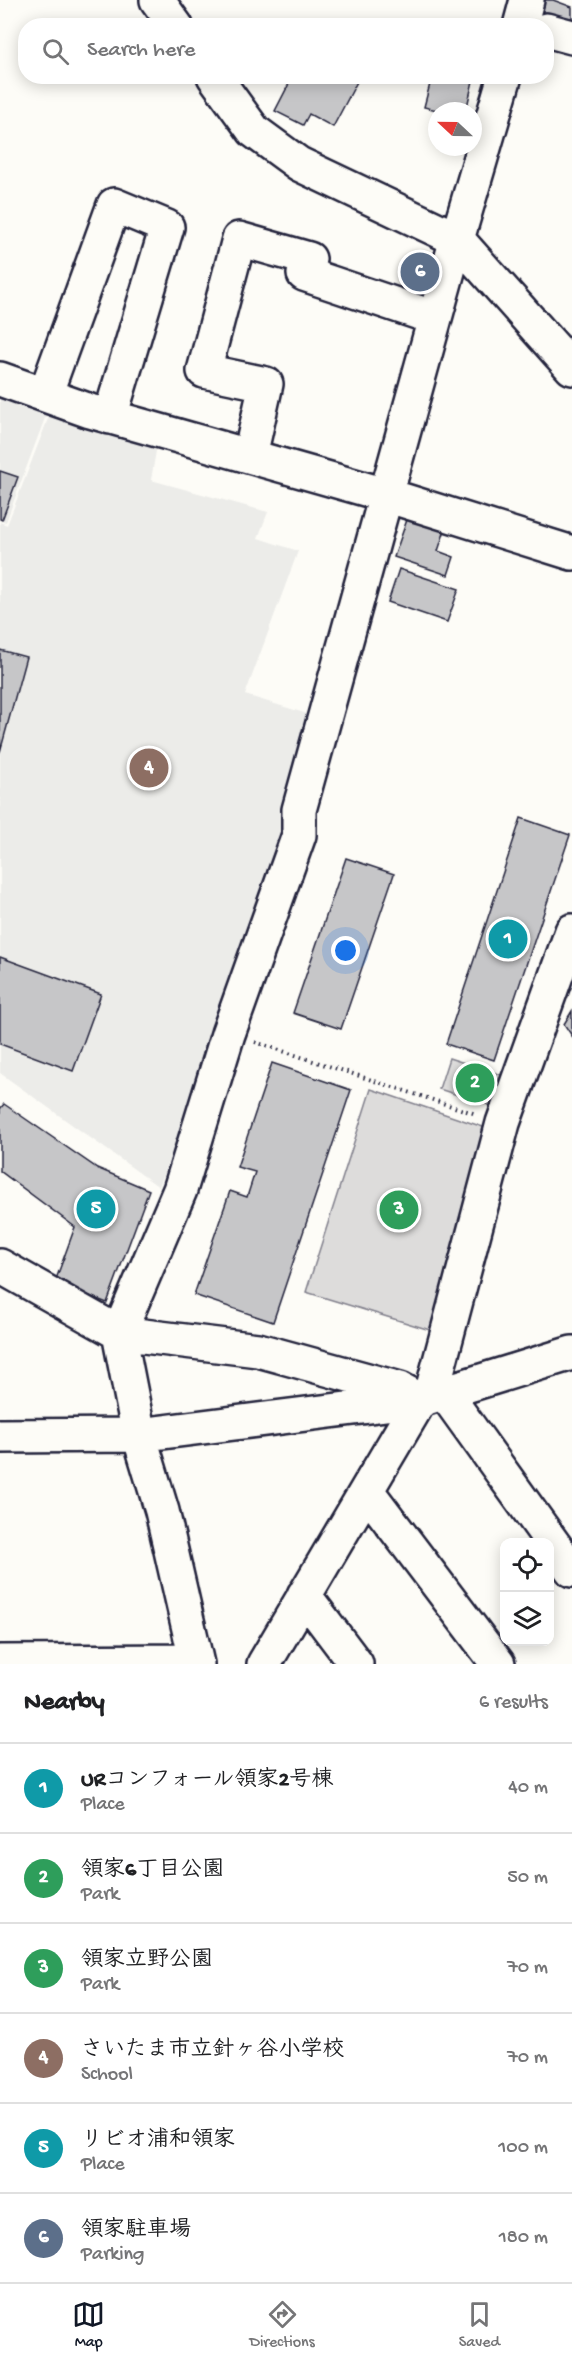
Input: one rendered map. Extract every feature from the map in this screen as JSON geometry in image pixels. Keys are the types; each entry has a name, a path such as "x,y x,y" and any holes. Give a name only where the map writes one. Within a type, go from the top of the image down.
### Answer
{"street":[{"path":"157,0 170,18"},
{"path":"554,30 572,37"},
{"path":"219,84 254,131 299,164 457,239 572,368"},
{"path":"0,1662 196,1662 162,1511 139,1435 119,1333 180,1190 228,1034 299,835 299,810 457,239 503,84"},
{"path":"45,395 114,205 167,227 110,417"},
{"path":"250,456 266,384 204,372 239,239 309,259 304,274 435,318"},
{"path":"0,379 110,417 386,495 572,553"},
{"path":"264,1664 367,1491 432,1396 503,1123 572,931"},
{"path":"0,1266 119,1333 258,1350 432,1396 572,1570"},
{"path":"0,1436 139,1435 432,1396 570,1357"},
{"path":"367,1491 498,1664"},
{"path":"304,1595 356,1664"}],"path":[{"path":"228,1034 503,1123"}],"shaded area":[{"path":"0,393 48,410 6,522 0,520"},
{"path":"51,411 157,445 151,480 268,512 258,538 298,551 245,695 311,715 286,842 159,1187 0,1073 0,522 7,525"},
{"path":"449,1058 511,1078 501,1109 439,1089"},
{"path":"371,1089 489,1129 430,1330 306,1292"}],"building":[{"path":"538,0 553,0 572,7 572,34 554,27 554,18 532,18"},
{"path":"289,84 356,84 333,127 309,114 303,125 275,111"},
{"path":"430,84 472,84 468,102 428,102 428,108 424,107"},
{"path":"0,471 18,477 2,520 0,519"},
{"path":"409,514 446,527 438,551 454,557 448,575 394,557"},
{"path":"399,569 459,589 447,622 388,602"},
{"path":"0,650 26,657 0,752"},
{"path":"521,818 570,835 494,1060 446,1044"},
{"path":"346,858 394,874 341,1029 293,1013"},
{"path":"0,957 101,994 73,1071 0,1044"},
{"path":"572,1011 572,1036 564,1024"},
{"path":"272,1063 351,1090 273,1322 194,1295 230,1191 247,1197 255,1172 237,1167"},
{"path":"4,1104 97,1168 149,1190 107,1303 55,1282 75,1227 0,1171 0,1109"}],"place":[{"name":"領家駐車場","path":"420,272"},
{"name":"さいたま市立針ヶ谷小学校","path":"149,768"},
{"name":"URコンフォール領家2号棟","path":"508,939"},
{"name":"領家6丁目公園","path":"475,1083"},
{"name":"リビオ浦和領家","path":"96,1209"},
{"name":"領家立野公園","path":"399,1210"}]}
